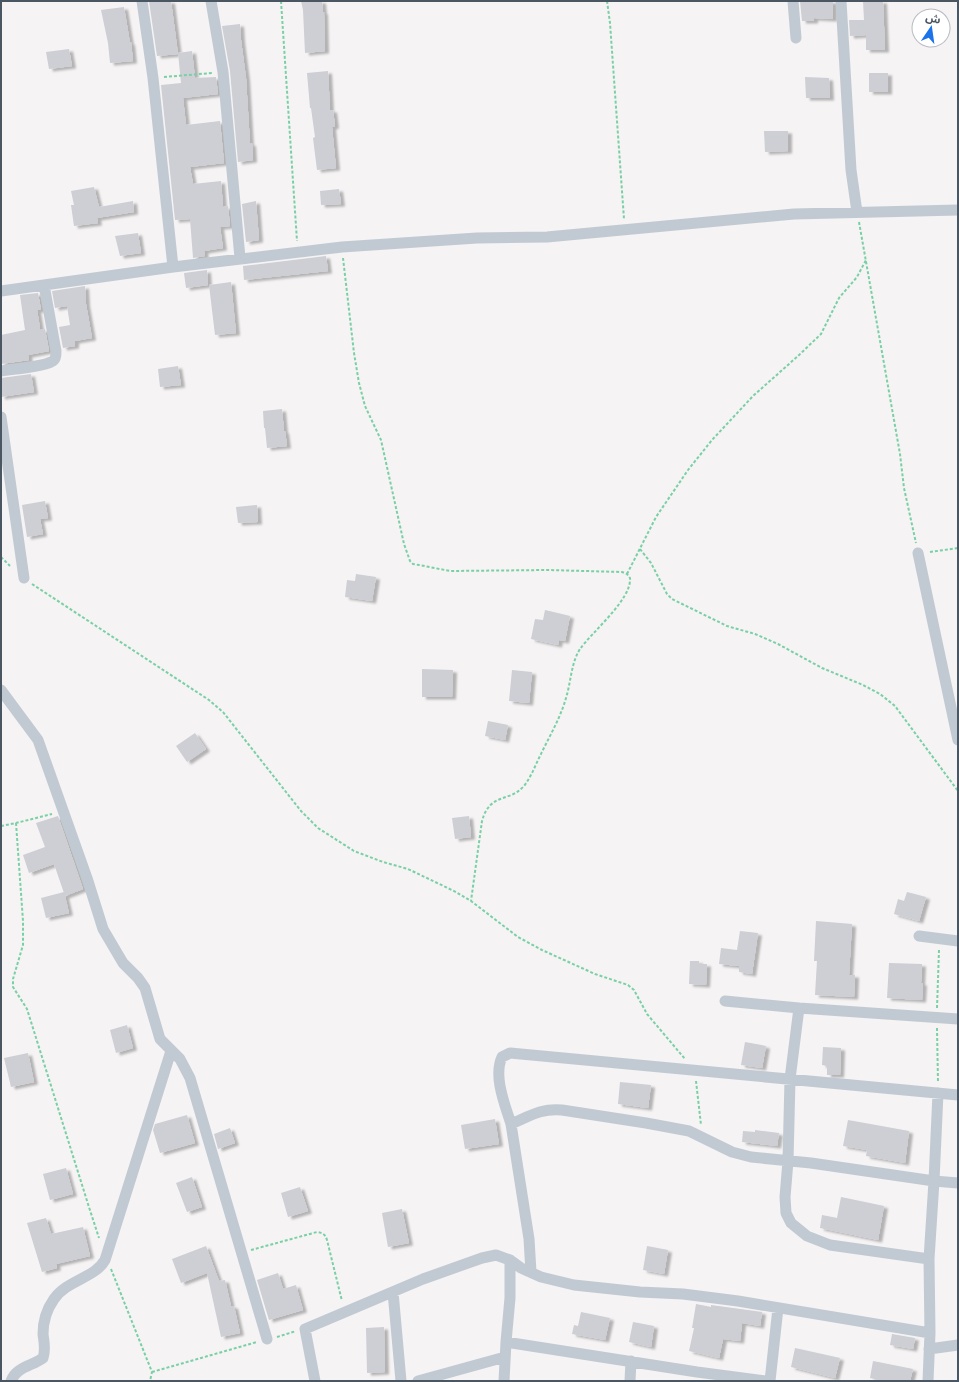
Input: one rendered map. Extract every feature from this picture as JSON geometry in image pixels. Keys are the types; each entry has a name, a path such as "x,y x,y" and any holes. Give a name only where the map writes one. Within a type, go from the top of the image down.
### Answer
{"street":[{"path":"142,1 153,78 173,267"},
{"path":"211,1 223,72 240,258"},
{"path":"793,1 796,38"},
{"path":"841,1 851,170 857,212"},
{"path":"1,291 240,258 342,247 477,238 547,237 794,214 958,210"},
{"path":"1,371 52,362 56,358 44,285"},
{"path":"1,418 24,578"},
{"path":"918,554 958,740"},
{"path":"1,690 38,740 87,878 103,929 123,964 138,978 145,988 158,1034 163,1043 180,1060 190,1078 267,1339"},
{"path":"919,936 958,941"},
{"path":"725,1001 799,1008 958,1019"},
{"path":"799,1008 790,1079 788,1161 785,1198 786,1213 791,1223 808,1236 830,1245 929,1259"},
{"path":"11,1381 14,1374 24,1367 43,1358 46,1347 44,1342 43,1323 57,1295 61,1290 98,1269 106,1258 171,1051"},
{"path":"531,1272 529,1239 511,1124 501,1091 501,1059 508,1053 958,1095"},
{"path":"928,1381 930,1333 929,1259 938,1093"},
{"path":"511,1124 540,1111 552,1109 689,1131 732,1152 745,1156 958,1183"},
{"path":"315,1381 305,1329 423,1279 482,1258 496,1255 502,1256 521,1268 541,1277 574,1285 640,1292 683,1294 930,1333"},
{"path":"504,1381 510,1298 510,1260"},
{"path":"393,1292 401,1381"},
{"path":"770,1381 778,1308"},
{"path":"506,1342 746,1380 766,1381"},
{"path":"929,1348 958,1345"},
{"path":"418,1381 505,1358"},
{"path":"630,1381 631,1361"}],"path":[{"path":"281,1 298,252"},
{"path":"607,1 610,23 624,229"},
{"path":"153,78 223,72"},
{"path":"857,212 900,454 904,488 918,554 958,548"},
{"path":"342,247 354,353 359,383 365,406 381,440 404,544 410,561 419,565 450,571 548,570 622,572 627,574 630,578 629,588 605,622 581,648 573,665 566,700 559,719 528,778 520,789 490,804 484,814 479,838 471,901"},
{"path":"627,574 656,517 672,492 712,440 753,396 821,334 839,298 857,277 866,260"},
{"path":"640,549 651,563 667,594 672,599 727,626 754,634 778,644 822,668 863,685 880,694 895,706 958,791"},
{"path":"1,557 24,578 209,700 223,712 302,811 318,828 354,851 382,862 408,869 454,891 471,901 524,940 595,974 628,985 634,990 648,1014 695,1070 703,1138"},
{"path":"1,826 63,811"},
{"path":"16,823 23,921 23,945 12,985 27,1009 106,1258 118,1283 152,1372 150,1381"},
{"path":"242,1252 317,1232 324,1234 327,1240 345,1312"},
{"path":"152,1372 305,1329"}],"building":[{"path":"149,1 171,1 178,54 157,56"},
{"path":"301,1 322,1 324,12 325,51 305,53 303,10"},
{"path":"800,1 833,1 833,19 814,18 814,21 802,21"},
{"path":"863,1 883,1 885,50 866,50 866,35 850,36 849,20 864,20"},
{"path":"124,7 133,61 110,63 108,43 101,10"},
{"path":"240,24 246,78 250,144 252,143 253,160 238,162 230,71 222,26"},
{"path":"69,49 72,66 49,69 46,52"},
{"path":"192,51 195,78 216,77 218,94 183,98 186,125 220,121 224,163 190,167 193,184 221,181 223,207 228,206 230,226 220,227 223,248 204,251 205,256 193,258 190,219 175,220 161,85 181,83 178,53"},
{"path":"328,71 330,110 333,110 335,126 332,127 336,168 317,170 313,138 315,137 310,108 307,73"},
{"path":"869,73 888,73 888,92 869,92"},
{"path":"805,77 829,78 830,98 806,98"},
{"path":"764,131 788,131 788,151 765,152"},
{"path":"94,187 99,207 133,201 134,212 97,218 98,223 74,226 71,205 74,205 71,191"},
{"path":"339,189 341,204 321,205 320,191"},
{"path":"256,201 259,240 246,242 242,204"},
{"path":"138,233 141,253 120,256 115,236"},
{"path":"326,256 328,271 244,280 243,266"},
{"path":"207,270 208,285 186,288 184,273"},
{"path":"231,282 236,333 215,335 209,285"},
{"path":"85,286 86,304 92,338 75,341 75,346 63,348 59,327 70,325 67,306 55,308 52,291"},
{"path":"38,293 41,310 37,310 40,330 45,329 49,351 28,355 29,360 1,364 1,335 25,330 20,295"},
{"path":"178,366 181,385 160,387 158,369"},
{"path":"31,374 34,392 1,397 1,378"},
{"path":"282,409 287,446 267,448 263,411"},
{"path":"45,501 48,518 40,519 43,534 27,537 22,505"},
{"path":"257,505 258,522 238,523 236,507"},
{"path":"356,574 376,577 372,601 345,597 347,580 355,581"},
{"path":"545,610 570,616 565,641 559,640 558,645 531,639 535,619 543,620"},
{"path":"422,669 453,670 452,697 422,697"},
{"path":"512,670 532,672 529,703 509,701"},
{"path":"488,721 508,725 505,740 485,736"},
{"path":"195,733 206,749 187,762 176,746"},
{"path":"58,816 83,889 65,896 54,864 29,873 23,855 45,847 36,823"},
{"path":"469,816 471,837 455,839 452,818"},
{"path":"64,892 69,913 46,918 41,898"},
{"path":"907,892 926,897 919,921 894,914 898,899 904,901"},
{"path":"816,921 852,924 849,975 855,975 854,997 815,995 817,961 814,961"},
{"path":"740,931 758,933 752,974 739,972 739,966 719,964 721,948 737,950"},
{"path":"690,961 699,961 699,964 707,964 706,985 689,984"},
{"path":"889,963 922,964 922,1000 887,998"},
{"path":"127,1025 133,1048 116,1053 110,1030"},
{"path":"745,1042 766,1046 762,1068 741,1065"},
{"path":"823,1047 841,1048 840,1075 827,1075 827,1066 822,1065"},
{"path":"28,1053 34,1082 11,1087 4,1058"},
{"path":"620,1082 651,1085 648,1108 618,1104"},
{"path":"187,1115 195,1143 160,1153 153,1130 155,1124"},
{"path":"495,1119 499,1144 465,1149 461,1125"},
{"path":"848,1120 909,1131 905,1163 866,1156 867,1150 843,1146"},
{"path":"230,1128 235,1143 218,1149 214,1134"},
{"path":"755,1130 779,1133 777,1146 742,1142 743,1131 755,1132"},
{"path":"66,1168 73,1194 50,1200 43,1174"},
{"path":"192,1177 202,1207 187,1212 176,1183"},
{"path":"300,1187 308,1211 288,1217 281,1193"},
{"path":"841,1197 884,1206 878,1240 820,1228 822,1215 837,1218"},
{"path":"402,1209 409,1243 388,1247 382,1213"},
{"path":"46,1218 51,1234 83,1227 90,1256 56,1264 57,1268 42,1272 27,1223"},
{"path":"206,1246 219,1281 225,1280 231,1306 234,1306 240,1333 221,1337 207,1273 181,1283 172,1259"},
{"path":"647,1246 668,1250 664,1274 643,1270"},
{"path":"278,1273 283,1289 296,1285 303,1310 269,1320 257,1280"},
{"path":"696,1304 762,1312 760,1326 742,1323 740,1341 723,1339 719,1358 689,1351 694,1328 692,1328"},
{"path":"581,1312 610,1318 605,1340 572,1334 574,1325 578,1326"},
{"path":"633,1322 654,1326 651,1347 629,1342"},
{"path":"384,1327 385,1372 367,1373 366,1328"},
{"path":"892,1334 915,1338 913,1349 890,1345"},
{"path":"795,1348 840,1358 835,1378 791,1367"},
{"path":"873,1361 913,1369 910,1381 883,1381 870,1378"}]}
